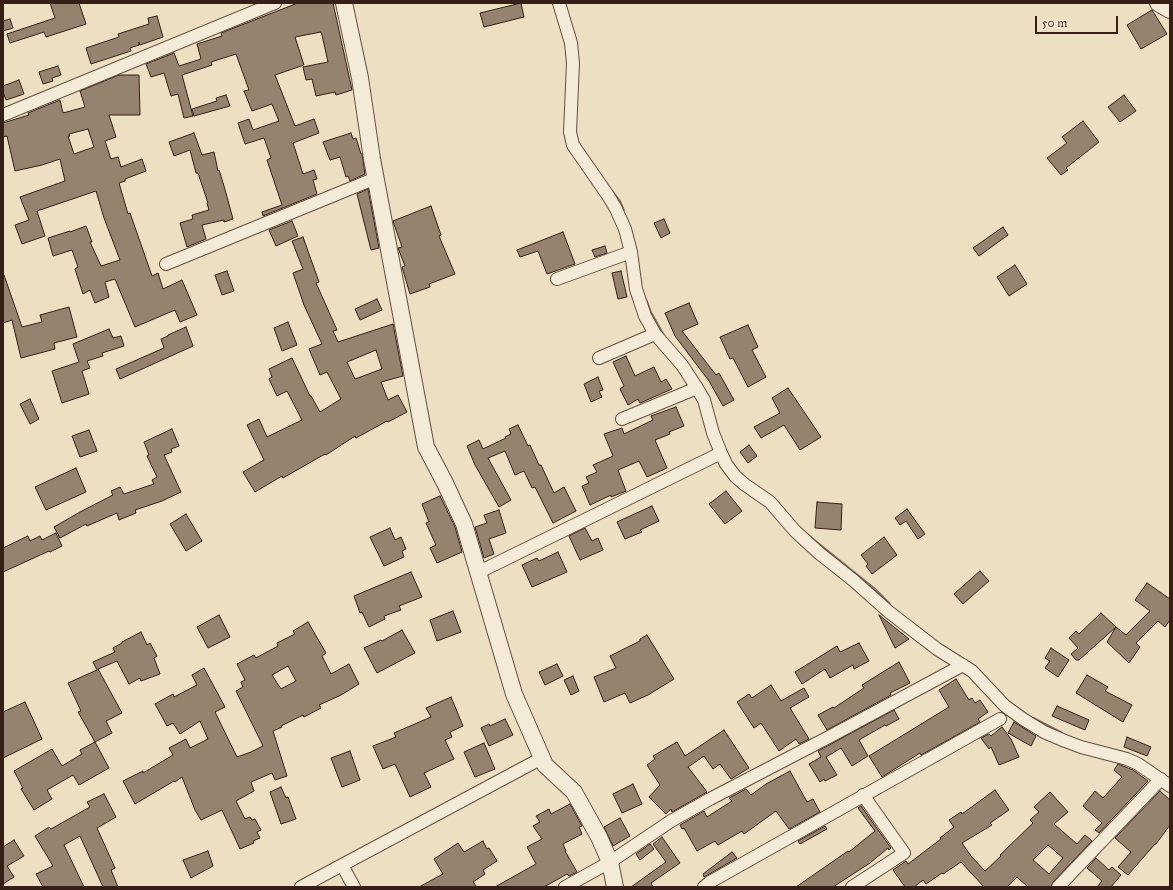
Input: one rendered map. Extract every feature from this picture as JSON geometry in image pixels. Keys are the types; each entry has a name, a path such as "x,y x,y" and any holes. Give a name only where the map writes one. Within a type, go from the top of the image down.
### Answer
{"street":[{"path":"3,114 275,3"},
{"path":"344,3 360,78 376,178 426,447 464,524 477,573 514,694 545,765 574,792 599,837 610,862 615,887"},
{"path":"559,3 571,43 573,63 570,132 572,145 610,197 625,230 631,252 636,289 645,316 654,334 682,365 704,400 713,433 721,453 726,464 735,476 770,502 795,531 809,544 890,612 937,649 972,671 1005,706 1044,732 1081,747 1127,759 1138,764 1166,783 1058,887"},
{"path":"1158,3 1170,10"},
{"path":"166,264 376,178"},
{"path":"557,279 631,252"},
{"path":"600,358 654,334"},
{"path":"622,420 697,388"},
{"path":"477,573 721,453"},
{"path":"565,887 610,862 671,821 710,799 962,665"},
{"path":"704,887 710,882 1000,718"},
{"path":"301,887 542,758"},
{"path":"852,887 904,852 863,795"},
{"path":"342,865 354,887"}],"building":[{"path":"50,3 79,3 86,24 46,37 44,32 10,43 7,34 55,18"},
{"path":"298,3 333,3 352,90 336,95 335,92 316,96 312,79 306,80 303,67 328,62 321,32 295,37 304,65 275,75 295,126 314,119 319,133 293,143 303,174 314,170 317,179 313,180 317,194 263,216 262,212 282,205 267,160 271,158 264,138 245,144 238,123 249,119 253,130 279,121 272,104 252,111 244,91 249,90 236,54 211,62 212,65 182,75 193,116 184,118 178,94 171,96 164,73 151,77 146,64 174,53 179,66 201,59 197,44 222,36 221,33"},
{"path":"521,3 524,17 484,27 480,13"},
{"path":"1152,10 1167,34 1141,49 1127,25"},
{"path":"157,16 163,37 140,45 139,42 139,45 130,48 131,51 91,64 86,48 119,37 118,34 149,24 148,18"},
{"path":"10,19 13,28 3,31 3,21"},
{"path":"58,66 61,75 52,78 53,81 43,84 39,72"},
{"path":"119,75 139,75 140,115 109,115 116,137 105,141 111,159 118,157 121,167 142,159 146,171 125,179 125,181 119,183 128,214 130,213 152,276 158,273 163,289 182,280 197,315 180,322 175,310 135,327 115,279 105,282 109,297 95,303 90,290 83,294 75,269 78,267 72,250 53,256 48,238 86,226 92,242 90,242 101,266 120,260 104,218 96,191 37,211 45,236 22,244 15,225 29,220 20,197 65,181 60,159 15,171 7,136 3,137 3,123 29,115 28,113 60,100 63,113 85,107 80,91","holes":["88,129 94,147 74,154 68,136 70,136 69,134"]},
{"path":"19,80 24,94 6,100 3,92 3,86"},
{"path":"226,95 230,106 194,116 192,109 217,101 216,98"},
{"path":"1124,95 1136,111 1120,122 1108,107"},
{"path":"1083,121 1099,142 1066,168 1068,170 1061,175 1047,158 1067,143 1062,137"},
{"path":"194,133 202,155 214,152 218,171 219,170 233,219 224,222 224,220 202,225 206,239 187,247 180,223 193,219 192,215 209,210 208,203 198,173 196,173 190,150 174,156 169,142"},
{"path":"351,133 353,139 356,138 361,154 362,153 365,174 350,181 348,176 346,177 340,157 330,160 323,142"},
{"path":"368,189 379,248 371,250 357,194"},
{"path":"431,206 441,235 439,236 455,274 429,284 430,287 410,294 402,267 405,266 398,248 402,247 393,221"},
{"path":"664,219 670,233 661,238 654,223"},
{"path":"292,221 298,236 276,246 269,230"},
{"path":"1003,227 1008,235 979,256 973,248"},
{"path":"563,232 575,264 547,274 538,251 520,257 517,250"},
{"path":"303,237 319,282 316,283 337,330 333,331 338,342 393,324 403,376 381,382 388,400 398,395 407,412 356,438 355,436 326,455 325,454 283,478 282,476 255,492 243,472 264,460 247,425 259,419 267,437 302,420 287,391 277,396 269,379 272,377 269,369 292,358 310,396 320,412 341,399 327,372 320,375 309,349 322,344 304,305 293,273 303,269 292,241","holes":["376,350 382,369 355,379 347,362"]},
{"path":"605,246 607,253 595,257 592,250"},
{"path":"1015,265 1027,284 1009,296 997,277"},
{"path":"227,271 234,291 222,295 215,275"},
{"path":"621,271 627,297 618,299 612,273"},
{"path":"3,275 22,327 42,322 40,315 69,307 77,337 54,343 55,349 21,358 12,320 3,323"},
{"path":"377,299 382,310 360,320 355,309"},
{"path":"689,303 698,324 682,331 716,375 719,373 734,400 723,406 709,381 675,336 665,313"},
{"path":"288,322 297,345 282,351 274,328"},
{"path":"748,325 758,347 752,350 766,377 748,387 733,358 730,359 720,337"},
{"path":"186,327 193,346 120,379 116,369 164,348 161,339"},
{"path":"109,329 113,338 121,336 124,346 102,353 103,356 87,361 90,368 82,371 89,394 62,403 52,371 79,362 73,344"},
{"path":"626,356 635,376 654,367 661,382 666,379 672,389 640,403 638,399 628,405 620,389 624,386 613,362"},
{"path":"598,377 603,390 599,391 602,397 591,402 584,384"},
{"path":"788,388 821,437 800,450 784,425 761,438 754,427 780,413 772,398"},
{"path":"30,399 39,419 30,424 20,404"},
{"path":"676,407 684,426 655,440 667,468 647,477 639,461 618,470 626,491 611,497 611,495 590,505 582,486 589,483 586,477 597,472 593,465 613,456 604,434 622,428 624,434 653,420 651,416"},
{"path":"518,425 528,446 530,445 539,465 541,465 554,493 564,487 576,511 553,523 535,487 532,488 524,471 515,475 505,451 488,458 511,500 499,507 475,465 467,446 479,440 483,449 506,438 505,437 511,434 509,429"},
{"path":"172,429 179,446 171,449 172,452 164,455 181,492 162,501 135,510 136,513 119,520 117,513 87,526 86,524 60,538 54,527 113,495 111,491 120,487 124,494 154,484 152,480 157,477 147,456 149,455 144,442"},
{"path":"89,430 97,451 80,457 72,436"},
{"path":"749,445 757,456 748,463 740,452"},
{"path":"76,468 86,492 46,510 35,487"},
{"path":"726,491 742,511 725,524 709,504"},
{"path":"440,496 455,527 462,552 437,563 430,548 436,545 426,523 429,522 422,504"},
{"path":"817,502 842,504 841,530 815,528"},
{"path":"652,506 659,521 640,530 642,532 625,539 617,522"},
{"path":"907,509 925,534 918,539 906,521 900,525 895,518"},
{"path":"499,510 506,533 489,539 494,554 484,558 475,527 487,523 484,515"},
{"path":"186,514 202,541 186,551 170,524"},
{"path":"390,528 395,540 401,537 406,549 402,551 404,557 384,566 370,537"},
{"path":"585,528 592,541 598,538 603,550 580,560 569,536"},
{"path":"56,533 62,546 3,572 3,548 28,536 30,541 40,536 42,540"},
{"path":"884,537 897,555 872,574 866,566 868,564 861,555"},
{"path":"558,552 567,572 532,587 522,565 537,558 539,561"},
{"path":"980,571 989,581 963,604 954,594"},
{"path":"411,572 422,597 399,606 401,610 384,616 385,619 369,627 362,612 360,613 354,596"},
{"path":"1147,583 1170,599 1170,620 1165,627 1158,621 1136,643 1140,647 1129,663 1107,642 1116,627 1126,635 1150,611 1135,600"},
{"path":"453,611 461,632 437,641 430,620"},
{"path":"1101,613 1116,627 1079,660 1076,660 1071,654 1078,648 1069,638 1076,631 1079,634"},
{"path":"219,615 230,637 208,648 197,627"},
{"path":"879,615 909,639 895,648"},
{"path":"308,622 326,653 322,656 331,674 349,664 359,684 341,695 319,705 321,708 304,717 303,715 273,731 287,776 275,780 272,773 251,782 254,791 236,801 245,819 250,817 252,820 255,819 261,830 257,832 260,838 253,841 254,843 240,849 222,810 201,820 195,810 182,777 135,804 123,781 143,771 143,773 173,755 169,748 186,739 190,748 208,739 200,721 180,734 173,723 167,726 155,704 173,694 174,697 197,685 192,675 204,668 225,707 215,712 237,757 263,746 236,691 243,687 241,682 245,680 237,664 254,655 256,658 278,646 277,643 295,634 293,631","holes":["288,666 296,681 281,689 272,675"]},
{"path":"402,630 415,653 377,673 364,648 381,640 382,641"},
{"path":"141,632 147,645 150,643 157,656 154,658 160,674 141,681 140,678 129,684 117,661 98,669 122,713 106,721 112,733 95,742 78,712 81,711 68,683 97,670 93,662 115,652 113,648"},
{"path":"647,635 674,679 648,695 630,703 625,693 604,702 594,677 616,668 610,656 640,641 640,639"},
{"path":"859,643 869,661 854,669 853,665 830,678 825,669 802,684 795,672 837,646 840,652"},
{"path":"1051,648 1069,660 1058,677 1045,668 1050,661 1045,658"},
{"path":"899,662 910,683 827,730 818,715 833,707 834,708 864,688 862,685"},
{"path":"557,664 563,676 545,685 539,672"},
{"path":"1087,675 1108,687 1105,691 1132,705 1123,722 1076,693"},
{"path":"573,676 579,691 571,695 564,680"},
{"path":"956,679 969,700 972,698 975,703 980,700 988,712 978,719 980,722 921,755 920,753 882,777 869,756 949,707 939,690"},
{"path":"771,685 781,701 804,688 809,697 790,708 809,739 799,744 796,739 779,751 761,723 754,728 737,702 749,694 752,698"},
{"path":"451,697 463,726 450,732 452,737 445,740 454,759 424,773 431,787 410,797 395,764 383,769 373,746 396,737 394,733 431,717 426,708"},
{"path":"25,702 42,739 3,758 3,712"},
{"path":"1057,706 1089,720 1085,730 1052,716"},
{"path":"894,710 899,719 859,740 868,756 852,766 841,748 826,757 837,775 825,781 824,779 820,782 809,764 821,757 818,751"},
{"path":"505,719 513,735 489,746 481,728 489,724 490,726"},
{"path":"1014,722 1036,736 1031,746 1008,733"},
{"path":"1002,727 1011,739 1019,757 999,765 991,747 989,749 981,738 989,734 991,736"},
{"path":"724,730 749,768 731,779 720,764 713,769 704,756 688,767 707,792 672,812 671,809 666,814 649,797 660,785 647,765 655,759 653,756 677,742 685,756"},
{"path":"1127,737 1151,747 1147,756 1124,747"},
{"path":"95,742 109,768 79,785 73,775 47,790 52,799 34,810 21,789 23,788 14,771 52,749 62,766 82,754 80,750"},
{"path":"484,743 495,769 475,777 464,752"},
{"path":"350,751 360,780 342,787 331,758"},
{"path":"1118,764 1133,770 1148,781 1099,833 1095,830 1102,823 1083,806 1095,791 1103,798 1122,777 1114,770"},
{"path":"790,771 807,802 813,799 820,812 789,829 776,811 744,834 742,831 718,845 715,841 697,851 684,828 682,829 680,825 704,811 707,817 732,801 729,798 746,789 751,795 766,784"},
{"path":"633,784 642,804 622,813 613,794"},
{"path":"281,787 286,798 288,797 296,819 281,824 270,792"},
{"path":"995,790 1009,810 990,823 992,825 962,843 971,856 985,871 1033,823 1030,820 1039,812 1034,807 1050,792 1068,812 1054,824 1077,844 1085,835 1092,841 1053,882 1051,887 1028,887 1017,877 1007,887 984,887 961,862 926,884 923,880 914,887 905,887 893,870 906,861 908,864 941,839 940,838 954,827 949,820 961,812 962,814","holes":["1048,845 1063,858 1049,874 1033,860"]},
{"path":"1160,791 1170,800 1170,825 1156,844 1128,875 1118,867 1131,852 1115,838"},
{"path":"104,794 116,817 97,828 115,868 111,870 118,887 103,887 80,836 64,845 84,887 43,887 36,874 53,866 35,836 49,827 51,829 90,807 87,802"},
{"path":"570,804 582,826 579,827 582,834 563,844 565,851 577,872 569,876 567,874 544,887 495,887 536,864 527,847 542,839 533,826 540,822 536,816 549,809 551,814"},
{"path":"861,806 891,848 889,850 888,848 870,863 833,887 796,887 848,851 849,852 875,831 858,808"},
{"path":"620,818 630,836 613,846 604,827"},
{"path":"825,826 827,829 800,844 798,841"},
{"path":"662,837 680,863 651,883 653,887 631,887 666,862 653,844"},
{"path":"14,840 24,856 7,866 14,877 3,884 3,847"},
{"path":"483,841 487,849 489,848 497,861 483,870 485,874 473,882 477,887 419,887 443,874 434,859 458,843 464,852"},
{"path":"650,844 654,849 640,860 636,854"},
{"path":"208,851 213,866 191,878 183,860"},
{"path":"732,852 737,858 704,877 703,874"},
{"path":"1096,858 1109,870 1112,867 1121,875 1111,887 1097,887 1102,881 1087,868"}],"waterway":[{"path":"612,192 619,201 623,210"},
{"path":"646,301 650,312 663,335"},
{"path":"807,535 874,589 889,604"},
{"path":"1034,719 1061,733"}]}
